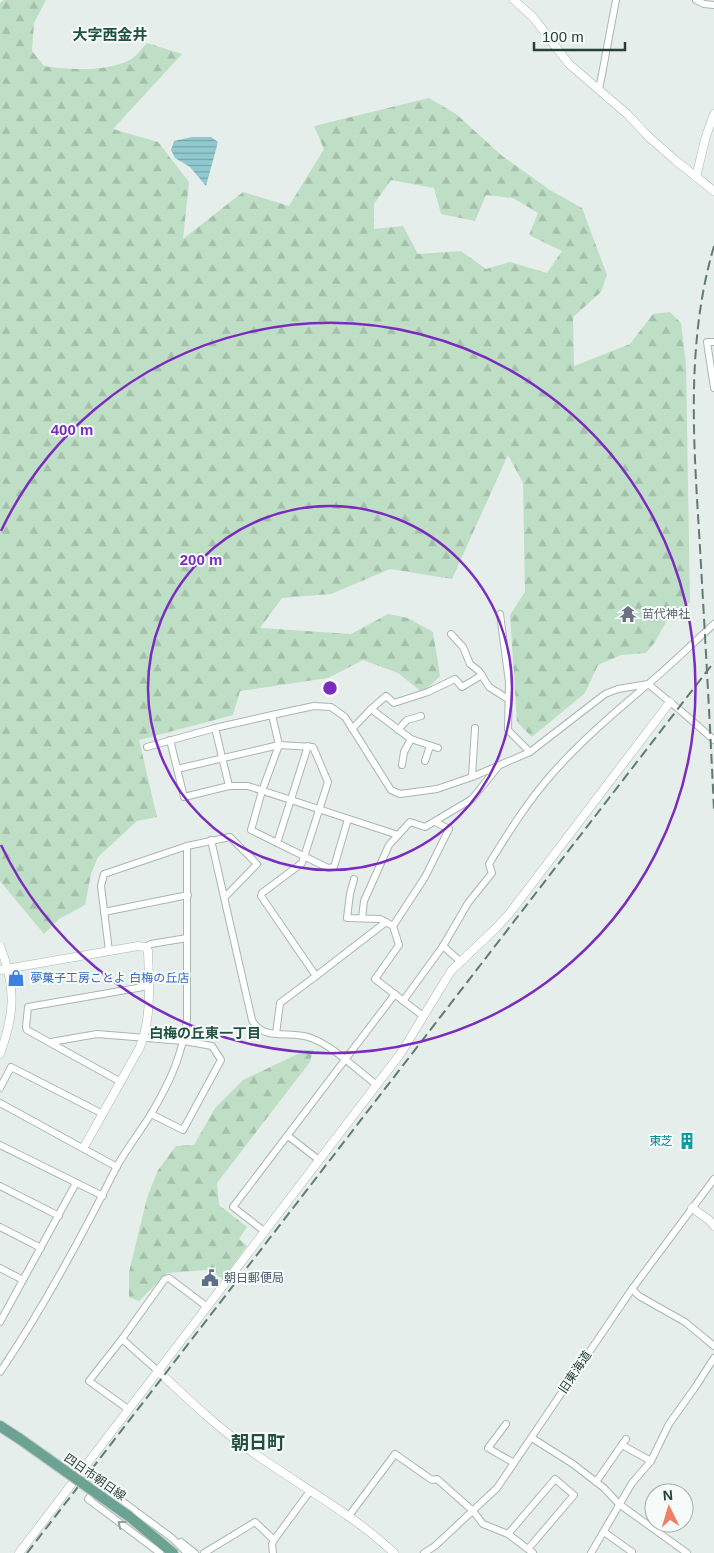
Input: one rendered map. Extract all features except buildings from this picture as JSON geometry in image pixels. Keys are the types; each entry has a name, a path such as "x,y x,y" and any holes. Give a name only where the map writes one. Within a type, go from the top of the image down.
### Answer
{"main road":[{"name":"四日市朝日線","path":"0,1426 130,1517 173,1553"}],"street":[{"path":"514,0 533,17 569,64 627,114 675,160 714,191"},
{"path":"599,90 616,0"},
{"path":"696,0 704,4 714,5"},
{"path":"696,176 706,136 714,114"},
{"path":"714,342 707,342 714,388"},
{"path":"500,614 509,682 508,730 530,752"},
{"path":"403,1001 442,946 468,903 492,873 489,864 504,839 552,774 621,706 714,624"},
{"path":"451,634 463,647 470,664 482,675 489,687 508,699"},
{"path":"352,729 371,708 386,696 394,703 428,692 455,679 462,687 482,675"},
{"path":"147,747 215,728 272,715 321,706 331,707 345,717 387,786 396,793 437,790 530,752 605,694 618,689 648,684 714,740"},
{"path":"19,1553 401,1053 451,971 508,914 670,702"},
{"path":"371,708 411,739 438,748"},
{"path":"272,715 279,745 262,791 251,830 328,868 334,867 348,819"},
{"path":"398,730 407,720 421,716"},
{"path":"215,728 229,786"},
{"path":"472,777 475,728"},
{"path":"402,765 404,752 411,739"},
{"path":"170,740 184,797 229,786 248,786 398,835"},
{"path":"177,769 279,745 313,747 328,782 302,863 262,893 261,896 316,976"},
{"path":"277,844 308,746"},
{"path":"425,761 430,746"},
{"path":"362,918 364,901 389,845 410,822 425,827 472,799 497,767"},
{"path":"181,802 189,800 190,796"},
{"path":"423,1016 375,979 399,945 394,926 425,877 449,829 434,822"},
{"path":"109,951 101,886 104,874 188,846 230,837 257,864 225,897"},
{"path":"212,840 252,1020 255,1026 260,1031 299,1035 322,1043 376,1085"},
{"path":"0,1372 22,1340 104,1196 117,1167 151,1114 177,1065 184,1042 187,1019 188,846"},
{"path":"354,879 347,918 380,918 394,926"},
{"path":"104,912 188,895"},
{"path":"276,1034 280,1003 386,922"},
{"path":"0,970 138,946 145,947 151,944 187,938"},
{"path":"0,946 9,969 12,992 11,1018 0,1054"},
{"path":"442,946 461,962"},
{"path":"84,1148 144,1038 149,1008 148,951 145,947"},
{"path":"121,1082 27,1030 28,1007 149,986"},
{"path":"264,1231 233,1207 395,994"},
{"path":"51,1042 96,1034 212,1046 221,1060 183,1130 151,1114"},
{"path":"0,1088 11,1067 103,1114"},
{"path":"0,1103 117,1167"},
{"path":"288,1136 319,1160"},
{"path":"0,1145 104,1196"},
{"name":"旧東海道","path":"424,1553 435,1546 497,1488 632,1289 714,1179"},
{"path":"0,1322 2,1312 23,1280 76,1183"},
{"path":"0,1186 59,1216"},
{"path":"692,1208 714,1226"},
{"path":"0,1227 41,1248"},
{"path":"0,1268 23,1280"},
{"path":"128,1409 89,1381 165,1279 169,1278 206,1306"},
{"path":"632,1289 639,1296 685,1322 714,1346"},
{"path":"122,1339 246,1448 348,1517 394,1553"},
{"path":"591,1553 632,1483 651,1461 669,1424 714,1358"},
{"path":"506,1424 488,1448 514,1463"},
{"path":"532,1438 573,1464 596,1482 619,1504 687,1553"},
{"path":"596,1482 624,1442 651,1461"},
{"path":"348,1517 395,1454 432,1480 438,1480 473,1511 483,1524 508,1534 530,1551 574,1495 555,1479 508,1534"},
{"path":"160,1553 88,1499 98,1484 172,1538 188,1553"},
{"path":"273,1553 272,1544 274,1540 310,1491"},
{"path":"204,1553 254,1522 274,1540"},
{"path":"604,1532 631,1553"},
{"path":"172,1538 177,1538 194,1553"}],"green space":[{"path":"4,0 46,0 34,23 32,51 44,66 76,69 110,67 130,60 147,43 182,54 113,129 158,142 189,182 183,239 243,192 289,206 324,149 314,126 429,98 456,114 501,155 550,190 582,208 607,275 601,292 573,317 574,366 630,344 653,314 670,312 681,323 686,365 690,602 666,622 655,642 646,653 621,655 598,665 585,693 532,737 517,722 510,615 525,592 523,483 508,455 452,579 390,569 331,594 282,598 260,628 351,634 388,614 408,618 433,632 440,676 423,693 398,673 363,660 328,678 240,691 233,715 139,740 157,817 137,821 98,857 91,874 85,905 59,919 44,934 0,881 0,3","holes":["391,180 434,188 441,214 475,221 486,195 513,198 538,213 529,235 562,251 547,273 510,262 486,269 461,251 418,254 403,226 374,229 374,204"]},
{"path":"306,1050 313,1050 310,1062 217,1183 219,1205 247,1227 239,1239 247,1246 223,1279 206,1270 167,1273 139,1301 129,1297 129,1272 147,1198 158,1170 176,1146 194,1145 215,1108 243,1080"}],"water":[{"path":"192,137 211,137 218,142 206,186 190,167 175,158 171,150 174,141"}],"railway":[{"path":"714,246 705,283 699,321 695,358 694,396 694,434 714,810"},
{"path":"27,1553 714,662"}],"place":[{"name":"苗代神社","path":"628,614"},
{"name":"夢菓子工房ことよ 白梅の丘店","path":"16,978"},
{"name":"東芝","path":"687,1141"},
{"name":"朝日郵便局","path":"210,1278"}],"district":[{"name":"大字西金井","path":"110,34"},
{"name":"白梅の丘東一丁目","path":"205,1033"},
{"name":"朝日町","path":"258,1443"}]}
